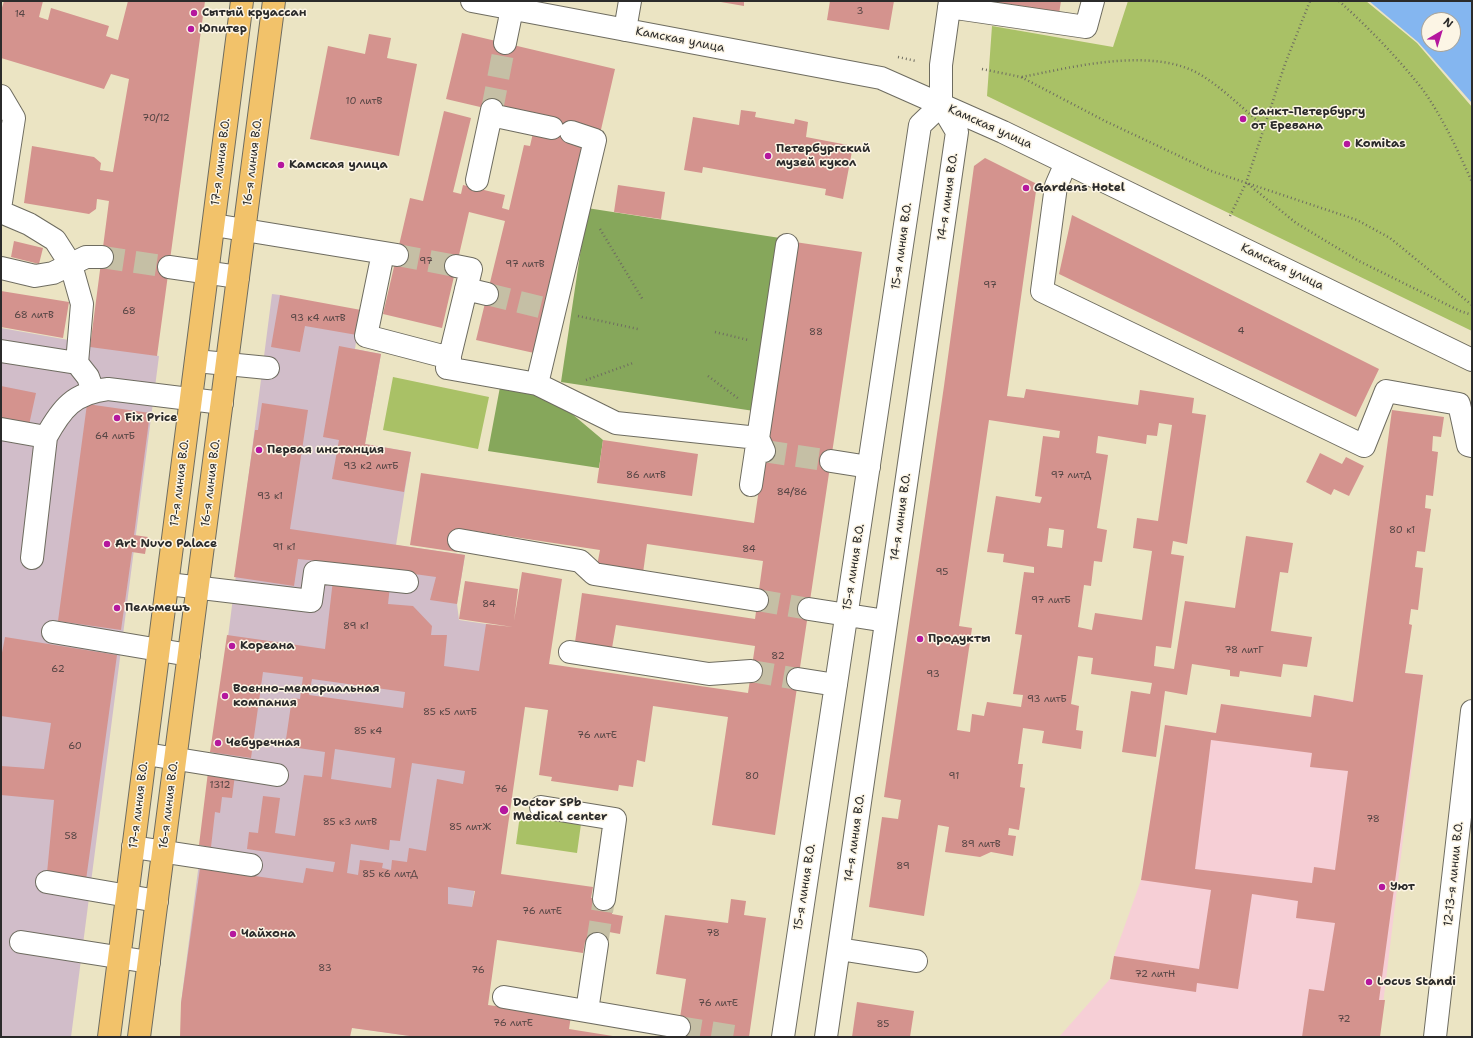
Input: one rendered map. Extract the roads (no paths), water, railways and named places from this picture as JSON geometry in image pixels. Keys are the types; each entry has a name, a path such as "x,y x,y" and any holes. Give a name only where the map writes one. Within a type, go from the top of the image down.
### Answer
{"main road":[{"name":"17-я линия В.О.","path":"109,1037 242,1"},
{"name":"16-я линия В.О.","path":"139,1037 274,1"}],"street":[{"name":"Камская улица","path":"472,1 881,78 941,106 1003,132 1472,360"},
{"path":"624,30 630,1"},
{"path":"941,106 940,65 949,4 1086,27 1094,1"},
{"path":"505,43 512,8"},
{"path":"1,96 14,118 1,202"},
{"name":"15-я линия В.О.","path":"783,1037 920,125 941,106"},
{"name":"14-я линия В.О.","path":"826,1037 957,132 941,106"},
{"path":"477,180 492,112 595,140 550,309 537,384"},
{"path":"1066,163 1056,186 1042,291 1364,446 1386,391 1459,404 1468,446 1472,446"},
{"path":"1,212 29,224 55,240 71,265 82,304 77,363"},
{"path":"214,224 390,254 366,336 450,358"},
{"path":"751,485 761,444 772,346 787,245"},
{"path":"1,268 35,276 53,273 86,257 102,257"},
{"path":"456,266 471,269 447,368 537,384 616,423 761,444"},
{"path":"169,267 238,278"},
{"path":"466,289 488,294"},
{"path":"1,351 77,363 88,377 93,391"},
{"path":"196,361 268,368"},
{"path":"32,558 46,437 59,413 76,398 93,391 108,389 222,403"},
{"path":"1,429 46,437"},
{"path":"831,460 869,467"},
{"path":"459,540 580,561 594,574 757,600"},
{"path":"168,584 312,601 315,572 407,582"},
{"path":"809,609 886,621"},
{"path":"53,632 189,655"},
{"path":"570,652 709,674 751,671"},
{"path":"798,679 836,685"},
{"name":"12-13-я линии В.О.","path":"1435,1037 1472,711"},
{"path":"146,754 277,775"},
{"path":"541,807 615,819 604,899"},
{"path":"133,847 251,865"},
{"path":"47,882 157,901"},
{"path":"21,942 149,962"},
{"path":"587,1011 597,944"},
{"path":"839,949 916,961"},
{"path":"504,997 679,1027"}],"water":[{"path":"1369,1 1472,1 1472,103 1427,52 1461,52 1461,12 1421,12 1421,45"}],"tunnel":[{"path":"492,110 505,43"},
{"path":"397,255 456,266"},
{"path":"102,257 169,267"},
{"path":"487,294 544,308"},
{"path":"764,451 831,461"},
{"path":"757,600 809,609"},
{"path":"751,671 798,679"},
{"path":"597,944 604,899"},
{"path":"679,1027 741,1037"}],"place":[{"name":"Сытый круассан","path":"194,13"},
{"name":"Юпитер","path":"191,29"},
{"name":"Санкт-Петербургу от Еревана","path":"1243,119"},
{"name":"Komitas","path":"1347,144"},
{"name":"Петербургский музей кукол","path":"768,156"},
{"name":"Камская улица","path":"281,165"},
{"name":"Gardens Hotel","path":"1026,188"},
{"name":"Fix Price","path":"117,418"},
{"name":"Первая инстанция","path":"259,450"},
{"name":"Art Nuvo Palace","path":"107,544"},
{"name":"Пельмешъ","path":"117,608"},
{"name":"Продукты","path":"920,639"},
{"name":"Кореана","path":"232,646"},
{"name":"Военно-мемориальная компания","path":"225,696"},
{"name":"Чебуречная","path":"218,743"},
{"name":"Doctor SPb Medical center","path":"504,810"},
{"name":"Уют","path":"1382,887"},
{"name":"Чайхона","path":"233,934"},
{"name":"Locus Standi","path":"1369,982"}]}
